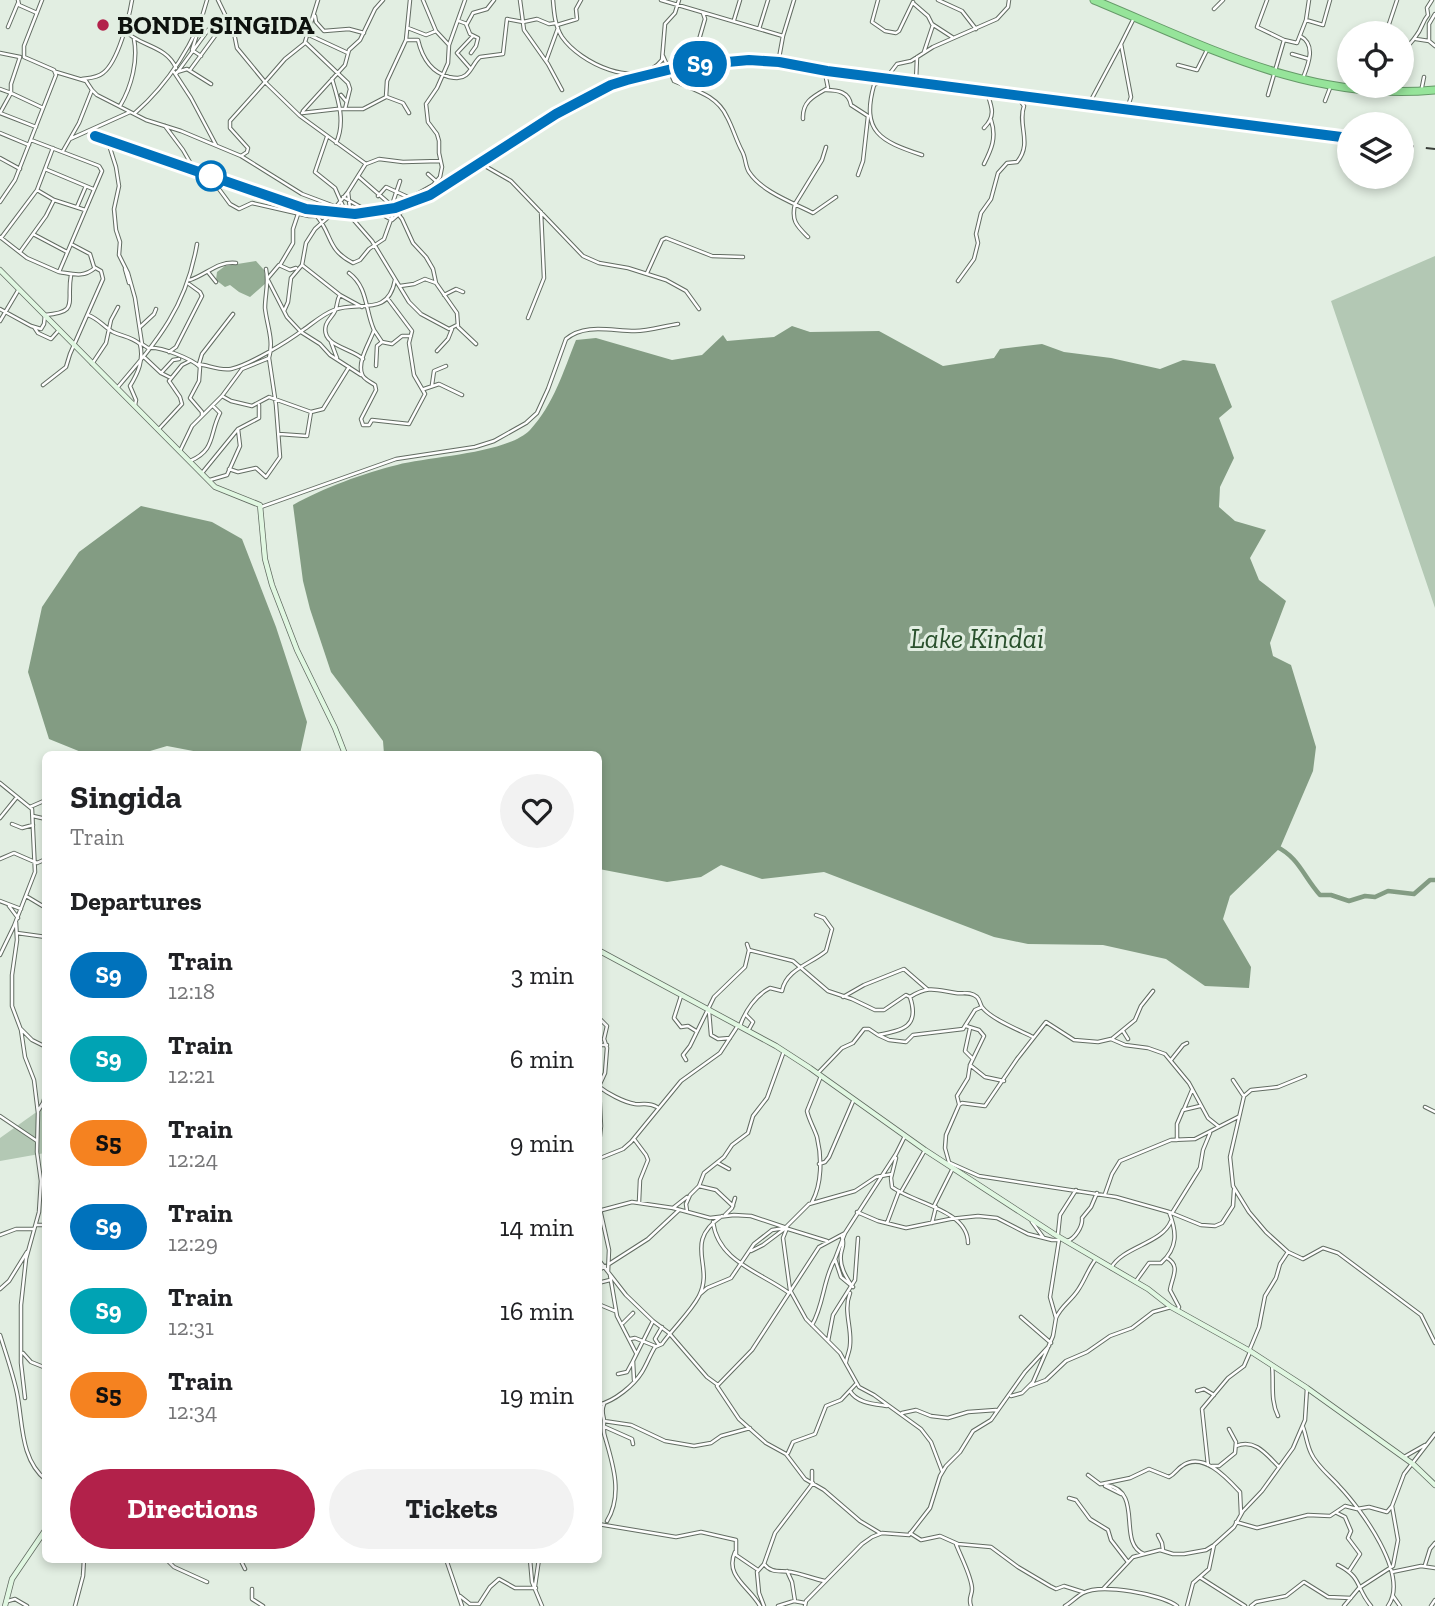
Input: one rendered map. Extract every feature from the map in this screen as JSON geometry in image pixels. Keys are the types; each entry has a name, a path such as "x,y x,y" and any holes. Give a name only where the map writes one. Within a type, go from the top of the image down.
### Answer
{"highway":[{"path":"1094,0 1272,73 1337,86"},
{"path":"1414,91 1435,90"}],"street":[{"path":"36,127 0,113 10,93 12,80 42,0"},
{"path":"82,79 98,76 107,69 124,30 131,0"},
{"path":"192,50 207,0"},
{"path":"218,0 230,24 237,48 265,82 327,136 366,164"},
{"path":"241,156 248,148 230,128 230,121 285,59 305,43 318,0"},
{"path":"300,114 346,64 349,53 383,0"},
{"path":"386,97 387,81 406,40 410,0"},
{"path":"423,0 436,31 449,45"},
{"path":"379,195 386,187 413,198 437,182 441,173 439,137 428,122 426,104 437,89 449,60 449,45 465,0"},
{"path":"466,24 474,13 487,9 494,0"},
{"path":"520,0 523,22 529,38 562,90"},
{"path":"553,0 557,27 572,48 585,58 627,74 651,69 659,63 663,56 665,24 674,15 679,2"},
{"path":"406,40 418,40 419,50 431,69 461,78 480,57 503,54 507,19 523,22 537,19 557,27 577,19 576,9 581,0"},
{"path":"661,0 679,2 703,13 783,36"},
{"path":"733,21 740,0"},
{"path":"759,29 768,0"},
{"path":"794,0 783,36 780,61 916,80 1031,100 1136,111 1228,125"},
{"path":"877,0 872,22 886,31 896,33 913,1"},
{"path":"938,0 962,11 976,29"},
{"path":"858,175 863,164 869,104 874,85 887,76 897,64 999,17 1008,7 1009,0"},
{"path":"1214,9 1223,0"},
{"path":"1267,0 1258,27 1295,44 1306,20 1309,0"},
{"path":"1306,20 1323,26 1330,0"},
{"path":"1390,21 1397,0"},
{"path":"1432,0 1427,8 1428,15 1414,39 1429,41 1435,46"},
{"path":"8,27 18,1 37,13"},
{"path":"913,1 933,24 954,38"},
{"path":"315,13 316,22 324,31 349,29 364,33"},
{"path":"702,61 696,50 705,19 703,13"},
{"path":"1429,41 1429,24 1435,14"},
{"path":"1090,102 1135,17"},
{"path":"176,71 201,21"},
{"path":"459,21 466,24 469,33 478,37 471,53"},
{"path":"549,24 557,27"},
{"path":"924,52 933,24"},
{"path":"546,61 557,27"},
{"path":"408,28 426,36 436,31"},
{"path":"939,29 947,41"},
{"path":"124,30 134,39 166,53 216,145"},
{"path":"70,139 132,113 176,71 208,30"},
{"path":"307,34 349,53"},
{"path":"190,70 215,36"},
{"path":"471,69 457,53 473,36"},
{"path":"1300,36 1309,42 1309,59 1302,81"},
{"path":"120,107 127,93 135,61 134,39"},
{"path":"1268,95 1272,73 1284,40"},
{"path":"305,43 338,72 350,87 342,109 336,143"},
{"path":"1121,44 1131,97 1128,107"},
{"path":"1178,65 1196,70 1208,47"},
{"path":"192,50 201,56"},
{"path":"0,53 22,57 56,72 82,79 89,83 92,90 120,107 241,156 333,211 382,214 394,211 485,166 511,181 587,258 647,273 683,288 699,309"},
{"path":"1292,54 1309,59"},
{"path":"663,56 674,81 718,104 726,114 750,173 773,193 814,213 836,197"},
{"path":"916,80 917,57"},
{"path":"827,88 828,69"},
{"path":"176,71 190,70 211,84"},
{"path":"0,202 20,169 56,72"},
{"path":"1424,77 1424,92"},
{"path":"332,79 342,109"},
{"path":"12,80 1,89 43,108"},
{"path":"1325,101 1331,86"},
{"path":"803,119 806,103 827,88 834,90 847,96 851,104 869,116 879,137 922,155"},
{"path":"63,151 85,111 92,90"},
{"path":"986,91 1255,124"},
{"path":"984,164 993,146 994,130 991,120 993,110 986,91"},
{"path":"338,100 348,94"},
{"path":"342,96 346,102"},
{"path":"958,281 975,257 979,242 976,234 981,213 991,199 998,173 1007,163 1017,162 1023,153 1026,137 1022,114 1024,106 1017,96"},
{"path":"300,114 363,109 386,97 403,103 409,113"},
{"path":"984,128 991,120"},
{"path":"165,126 198,176 216,185 235,208 252,203 298,214 316,215 391,205"},
{"path":"0,133 29,145"},
{"path":"327,136 315,172 332,184 342,198 345,211"},
{"path":"31,140 63,151 102,171 59,272"},
{"path":"808,237 794,223 796,204 822,160 826,147"},
{"path":"52,148 37,190 0,237 27,258 59,272 85,274 96,268"},
{"path":"110,148 118,186 114,209 116,233 120,242 118,256 131,285 142,344 200,364 232,369 271,350 337,309 365,307 388,299 395,281"},
{"path":"0,158 20,169"},
{"path":"284,311 291,278 301,266 306,243 348,192 366,164 379,159 442,161"},
{"path":"44,169 93,190"},
{"path":"428,174 437,182"},
{"path":"359,177 399,215 413,243 433,269 436,283 457,313 457,326 476,344"},
{"path":"391,205 400,181"},
{"path":"77,207 86,186"},
{"path":"37,190 54,200 85,211"},
{"path":"348,192 350,212 375,245 406,299 417,312 452,329"},
{"path":"342,198 365,210"},
{"path":"20,252 54,200"},
{"path":"392,220 408,206"},
{"path":"316,215 322,222 333,248 351,263 360,260 386,236 394,211"},
{"path":"528,318 544,279 541,212"},
{"path":"229,469 238,472 257,468 266,477 279,458 269,358 271,337 265,306 268,279 293,243 293,229 298,214"},
{"path":"382,214 392,220"},
{"path":"33,234 68,252"},
{"path":"647,273 662,240 666,238 712,256 743,257"},
{"path":"117,388 151,348 176,310 189,282 197,244"},
{"path":"43,385 66,367 103,279 90,254 72,245"},
{"path":"189,282 222,262 236,263"},
{"path":"280,265 290,270 301,266"},
{"path":"301,266 340,295 365,307"},
{"path":"266,269 268,279 284,311 301,332 376,388 361,419 362,425 366,426 372,420 407,424 411,422 425,395 414,375 409,343 411,328 388,299"},
{"path":"0,270 220,491 252,501 261,507"},
{"path":"208,272 216,282"},
{"path":"349,272 362,286 365,307 382,342 390,344 402,336 411,336"},
{"path":"44,315 67,311 71,275"},
{"path":"400,286 425,279 436,283"},
{"path":"169,352 175,349 202,295 189,282"},
{"path":"0,321 19,289"},
{"path":"444,295 456,289 463,292"},
{"path":"337,358 327,336 326,324 337,309 340,295"},
{"path":"92,364 106,343 118,307"},
{"path":"0,309 34,327 42,328 44,315"},
{"path":"140,327 155,314 156,309"},
{"path":"202,416 202,412 190,398 199,381 202,354 233,314"},
{"path":"88,315 102,321 109,330 128,335 141,344 141,361 130,386 136,400 135,405"},
{"path":"261,507 396,459 479,446 516,429 539,409 566,339 573,332 590,328 638,331 678,324"},
{"path":"437,351 457,326"},
{"path":"34,327 38,333 51,339 59,330"},
{"path":"362,375 366,344 374,330"},
{"path":"331,342 356,352 363,359"},
{"path":"376,366 377,346 382,342"},
{"path":"144,357 161,373 171,378"},
{"path":"180,451 192,426 222,396 242,369 269,358"},
{"path":"161,373 173,360 188,360"},
{"path":"159,430 181,404 180,397 170,384 171,378 188,360"},
{"path":"424,389 427,390 432,385 434,371 446,366"},
{"path":"222,396 252,406 259,404 266,397 275,398 311,412 323,409 349,367"},
{"path":"432,385 441,385 462,395"},
{"path":"202,473 238,429 259,418 259,404"},
{"path":"190,461 203,455 214,436 220,413 213,406"},
{"path":"278,434 307,436 311,412"},
{"path":"209,481 226,476 240,446 238,429"},
{"path":"261,507 264,552 272,585 297,650 344,751"},
{"path":"0,783 30,807 36,863 34,877 18,918 0,953"},
{"path":"0,818 17,797"},
{"path":"30,807 42,802"},
{"path":"33,816 42,818"},
{"path":"12,824 20,828 33,825"},
{"path":"0,859 14,853 36,863 42,861"},
{"path":"26,896 42,906"},
{"path":"0,901 21,909"},
{"path":"8,904 18,918"},
{"path":"602,1156 623,1149 681,1081 720,1053 760,992 770,988 782,991 783,985 800,966 826,951 830,943 831,925 816,915"},
{"path":"16,922 12,1006 34,1080 41,1181 40,1208 28,1249 21,1305 25,1398"},
{"path":"17,933 42,936"},
{"path":"685,1060 682,1056 721,988 742,971 749,950 747,944"},
{"path":"749,950 787,959 800,966 828,991 876,1011 884,1010 906,995 910,997 927,990 938,988 967,993 978,998 982,1007 1003,1022 1033,1037"},
{"path":"602,952 784,1051 925,1150 1059,1238 1133,1280 1171,1307 1250,1351 1307,1388 1404,1457 1435,1485"},
{"path":"843,997 863,985 904,969 927,990"},
{"path":"960,1104 985,1106 1033,1037 1047,1022 1074,1040 1098,1042 1111,1039 1135,1020 1140,1007 1153,991"},
{"path":"681,996 674,1018 681,1027 688,1026 696,1031"},
{"path":"878,1035 894,1030 901,1031 909,1025 914,1011 910,997"},
{"path":"812,1203 818,1190 819,1164 817,1138 807,1111 820,1075 842,1048 853,1043 863,1029 867,1028 889,1040 906,1042 913,1035 964,1029 975,1010 982,1007"},
{"path":"708,1010 711,1034 718,1039 730,1038"},
{"path":"746,1015 753,1022 748,1031"},
{"path":"602,1021 607,1025 604,1039 607,1045 605,1073 602,1080"},
{"path":"19,1026 32,1040 42,1045"},
{"path":"932,1223 935,1207 951,1166 946,1149 946,1135 960,1104 957,1096 968,1078 970,1065 985,1035 966,1026"},
{"path":"971,1027 965,1051 974,1059"},
{"path":"1123,1031 1128,1039"},
{"path":"1111,1039 1125,1045 1161,1052 1171,1060 1208,1118 1218,1126"},
{"path":"1171,1060 1187,1043"},
{"path":"602,1045 607,1045"},
{"path":"673,1208 699,1186 706,1171 724,1157 732,1145 748,1133 754,1116 767,1098 784,1051"},
{"path":"970,1065 985,1077 1004,1081"},
{"path":"951,1166 979,1176 1105,1194 1171,1212 1201,1225 1219,1225 1230,1214 1233,1206 1230,1157 1244,1096 1251,1090 1278,1087 1305,1076"},
{"path":"1233,1080 1244,1096"},
{"path":"602,1088 620,1099 635,1104 647,1102 657,1107"},
{"path":"1177,1140 1177,1122 1192,1090"},
{"path":"819,1164 829,1157 854,1098"},
{"path":"38,1111 42,1105"},
{"path":"1184,1110 1201,1107"},
{"path":"1424,1107 1435,1112"},
{"path":"0,1116 37,1141"},
{"path":"1105,1194 1120,1161 1168,1141 1195,1139 1239,1117"},
{"path":"1133,1280 1139,1279 1149,1263 1159,1264 1167,1258 1175,1237 1171,1212 1200,1168 1203,1150 1212,1131"},
{"path":"813,1325 842,1237 905,1136"},
{"path":"633,1138 648,1160 640,1180 639,1202"},
{"path":"887,1223 900,1192 925,1150"},
{"path":"896,1154 891,1185 900,1192 935,1207 964,1227 968,1242"},
{"path":"722,1165 724,1157"},
{"path":"718,1163 729,1169"},
{"path":"751,1251 785,1228 803,1208 812,1203 855,1191 876,1177 892,1174"},
{"path":"699,1186 716,1190 739,1215"},
{"path":"1233,1186 1254,1219 1288,1252 1303,1259 1323,1248 1338,1253 1421,1315 1435,1343"},
{"path":"1056,1318 1050,1297 1059,1238 1058,1222 1076,1191"},
{"path":"1067,1241 1075,1236 1083,1223 1083,1216 1098,1193"},
{"path":"687,1211 686,1203 690,1195"},
{"path":"699,1294 703,1276 701,1248 704,1234 713,1222 724,1216 732,1207 735,1198"},
{"path":"636,1353 616,1312 607,1265 602,1210 622,1203 639,1202 710,1218 751,1216 827,1241"},
{"path":"602,1268 648,1239 679,1210"},
{"path":"856,1212 904,1228 978,1216 1000,1218 1022,1232 1044,1238 1059,1238"},
{"path":"1029,1216 1044,1238"},
{"path":"1111,1268 1117,1258 1129,1254 1133,1248 1165,1230 1171,1218"},
{"path":"713,1222 721,1245 737,1262 742,1262 790,1292"},
{"path":"0,1235 16,1229 42,1226"},
{"path":"607,1521 613,1512 617,1495 613,1482 614,1468 604,1434 604,1403 631,1385 641,1374 658,1346 699,1294 728,1280 759,1239 772,1230 785,1228"},
{"path":"785,1228 783,1238 790,1292 806,1319 821,1332 846,1363 856,1384 899,1412 929,1439 942,1471"},
{"path":"717,1385 752,1350 819,1247 845,1233"},
{"path":"842,1237 844,1242 841,1262 844,1275 852,1288"},
{"path":"846,1363 851,1342 847,1304 855,1280 858,1238"},
{"path":"0,1289 9,1281 28,1249"},
{"path":"1241,1514 1240,1492 1210,1465 1201,1410 1228,1378 1244,1366 1259,1327 1265,1296 1288,1252"},
{"path":"1167,1258 1176,1267 1170,1290 1179,1307 1177,1310"},
{"path":"835,1259 841,1278 852,1288"},
{"path":"1009,1397 1021,1394 1038,1371 1061,1308 1079,1289 1096,1259"},
{"path":"602,1262 607,1265"},
{"path":"609,1273 717,1385 737,1416 766,1443 788,1456 802,1475 880,1533 905,1536 910,1533 930,1508 942,1471 960,1452 973,1431 991,1420 1025,1371 1050,1344"},
{"path":"602,1282 610,1280"},
{"path":"829,1344 831,1322 852,1288"},
{"path":"602,1306 616,1312"},
{"path":"1026,1389 1046,1380 1066,1361 1087,1352 1110,1336 1132,1328 1153,1312 1171,1307"},
{"path":"622,1324 633,1314"},
{"path":"1021,1317 1050,1344"},
{"path":"634,1380 636,1353 653,1321"},
{"path":"658,1346 655,1339 662,1327"},
{"path":"0,1335 17,1391 23,1436 30,1461 42,1476"},
{"path":"630,1339 658,1346"},
{"path":"21,1350 31,1362 42,1366"},
{"path":"618,1374 627,1372 634,1361"},
{"path":"1272,1365 1275,1387 1273,1401 1278,1416"},
{"path":"788,1456 792,1443 815,1434 827,1405 836,1403 856,1384"},
{"path":"1103,1589 1133,1557 1163,1550 1184,1554 1206,1550 1214,1545 1236,1522 1293,1448 1308,1408 1307,1388"},
{"path":"1197,1391 1204,1389 1214,1395"},
{"path":"850,1391 852,1396 860,1400 890,1407"},
{"path":"899,1412 917,1410 931,1416 948,1418 968,1412 998,1410"},
{"path":"604,1423 631,1425 665,1441 694,1446 711,1443 721,1436 750,1428"},
{"path":"604,1423 611,1431 632,1440 633,1444"},
{"path":"1303,1427 1312,1456 1377,1536 1392,1570"},
{"path":"1102,1484 1130,1478 1149,1469 1167,1477 1186,1464 1203,1462 1219,1466 1235,1453 1236,1447 1229,1429"},
{"path":"1236,1522 1257,1528 1308,1515 1328,1517 1344,1507 1369,1507 1386,1512 1392,1506 1403,1475 1435,1434"},
{"path":"1236,1447 1244,1443 1252,1444 1279,1466"},
{"path":"1404,1457 1429,1443"},
{"path":"762,1606 756,1575 764,1564 775,1533 812,1483 812,1471"},
{"path":"1088,1475 1124,1495 1132,1541 1136,1550 1144,1554"},
{"path":"1069,1498 1076,1500 1090,1519 1108,1530 1128,1563"},
{"path":"1388,1606 1393,1596 1392,1570 1398,1542 1392,1506"},
{"path":"1337,1513 1345,1517 1351,1531 1348,1538 1360,1554 1349,1571"},
{"path":"602,1525 676,1537 701,1532 736,1540 732,1568 741,1585 762,1606"},
{"path":"779,1606 795,1601 805,1604 862,1544 880,1533"},
{"path":"910,1533 921,1540 940,1536 955,1543 990,1547 1056,1589 1064,1586 1083,1592 1103,1589 1141,1592 1168,1600 1177,1606"},
{"path":"7,1604 12,1578 42,1535"},
{"path":"1158,1535 1163,1550"},
{"path":"955,1543 971,1584 971,1606"},
{"path":"1425,1566 1430,1549 1435,1543"},
{"path":"1186,1606 1196,1579 1209,1569 1214,1545"},
{"path":"735,1552 758,1570"},
{"path":"75,1606 84,1563"},
{"path":"170,1563 207,1582"},
{"path":"242,1563 245,1569"},
{"path":"530,1563 532,1579 542,1606"},
{"path":"535,1587 540,1563"},
{"path":"764,1564 774,1571 787,1571 825,1580"},
{"path":"449,1565 462,1606"},
{"path":"1338,1566 1357,1578 1359,1588 1371,1606"},
{"path":"1344,1606 1359,1588 1392,1570 1425,1566 1435,1568"},
{"path":"787,1571 795,1601"},
{"path":"1200,1577 1245,1606"},
{"path":"460,1596 472,1605 481,1602 490,1587 499,1579 515,1587 535,1587"},
{"path":"1251,1606 1256,1602 1286,1596 1303,1582 1328,1597 1352,1597"},
{"path":"251,1589 253,1606"},
{"path":"1065,1606 1083,1592"},
{"path":"1393,1596 1401,1606"},
{"path":"7,1604 15,1599 27,1606"},
{"path":"253,1599 264,1606"},
{"path":"1431,1606 1435,1600"}],"shaded area":[{"path":"1435,256 1435,608 1331,301"},
{"path":"256,261 264,270 266,283 250,297 230,285 225,287 216,280 217,272 225,266"},
{"path":"42,1108 42,1154 0,1161 0,1138"}],"water":[{"name":"Lake Kindai","path":"792,326 810,332 879,331 943,366 994,358 1000,349 1042,344 1064,352 1111,358 1160,369 1183,360 1215,364 1232,407 1219,418 1234,458 1220,487 1219,507 1235,521 1266,530 1250,558 1259,580 1286,601 1270,643 1273,656 1291,665 1316,747 1313,771 1280,848 1230,896 1223,919 1251,967 1249,988 1205,986 1166,959 1103,945 1028,944 994,937 824,872 762,879 721,865 701,877 667,882 602,870 602,751 384,751 383,741 331,672 303,581 293,505 330,487 371,472 486,449 519,438 530,430 545,409 576,340 596,338 672,360 702,355 723,335 727,341 774,337"},
{"path":"141,506 212,522 242,539 276,627 307,722 301,751 193,751 167,746 150,751 79,751 49,739 28,672 42,607 79,552"}],"waterway":[{"path":"1275,846 1295,861 1320,895 1331,895 1349,901 1365,896 1375,897 1388,891 1414,894 1430,880 1435,880"}],"railway":[{"path":"95,136 306,209 355,214 395,208 430,195 556,114 611,85 684,66 749,60 1337,136"},
{"path":"1414,146 1435,149"}],"train":[{"name":"S9","path":"95,136 312,211 355,214 412,204 430,195 556,114 611,85 684,66 730,61 779,62 827,71 1337,136"}],"place":[{"name":"BONDE SINGIDA","path":"103,25"}]}
